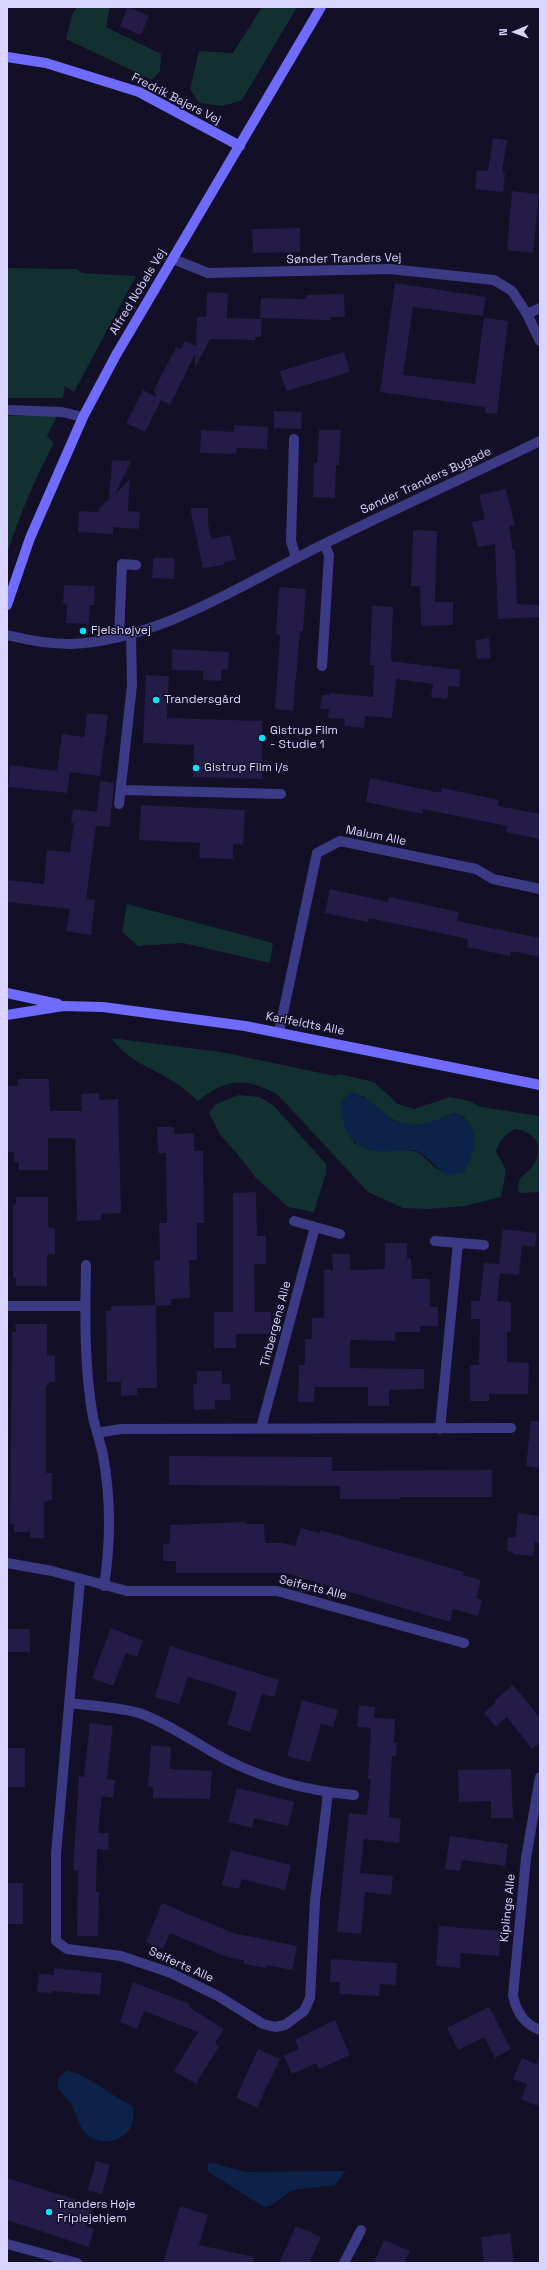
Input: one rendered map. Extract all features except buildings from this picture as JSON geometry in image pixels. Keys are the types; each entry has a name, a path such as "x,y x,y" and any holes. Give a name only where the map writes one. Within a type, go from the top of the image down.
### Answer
{"street":[{"name":"Alfred Nobels Vej","path":"7,605 30,538 83,417 116,355 321,7"},
{"name":"Fredrik Bajers Vej","path":"7,57 46,63 139,92 240,146"},
{"name":"Sønder Tranders Vej","path":"173,259 208,273 390,270 494,280 512,291 527,314 540,341"},
{"path":"527,314 540,308"},
{"path":"7,410 62,412 83,417"},
{"path":"294,439 291,541 296,558"},
{"name":"Sønder Tranders Bygade","path":"7,635 37,641 69,644 119,637 168,622 324,544 540,441"},
{"path":"322,666 329,555 324,544"},
{"path":"119,637 122,564 136,565"},
{"path":"119,804 122,790 132,685 131,634"},
{"path":"122,790 281,794"},
{"name":"Malum Alle","path":"279,1032 317,853 340,841 476,869 493,879 540,889"},
{"name":"Karlfeldts Alle","path":"7,993 63,1006"},
{"name":"Karlfeldts Alle","path":"7,1016 63,1006 103,1007 279,1032 540,1085"},
{"path":"294,1222 340,1234"},
{"name":"Tinbergens Alle","path":"261,1428 315,1227"},
{"path":"435,1241 484,1246"},
{"path":"440,1429 458,1243"},
{"path":"7,1563 52,1571 104,1586 110,1547 110,1509 105,1468 98,1433 93,1417 86,1354 86,1265"},
{"path":"7,1306 85,1306"},
{"path":"98,1433 121,1429 511,1428"},
{"name":"Seiferts Alle","path":"80,1580 56,1854 56,1941 67,1949 121,1956 171,1973 218,1996 263,2024 275,2027 285,2025 304,2011 310,1998 315,1901 328,1793"},
{"name":"Seiferts Alle","path":"104,1586 127,1591 151,1592 277,1591 464,1643"},
{"path":"69,1703 140,1713 176,1728 216,1753 256,1772 328,1793 354,1795"},
{"name":"Kiplings Alle","path":"540,1777 526,1858 513,1996 515,2007 521,2017 531,2027 540,2030"},
{"path":"344,2263 362,2230"},
{"path":"7,2244 77,2263"}],"green space":[{"path":"77,7 110,7 106,27 161,54 160,71 152,80 66,39 72,15"},
{"path":"262,7 297,7 242,100 223,106 199,103 190,89 199,51 233,53"},
{"path":"7,268 77,269 82,273 136,276 74,392 65,386 63,398 7,398"},
{"path":"7,416 57,416 47,436 54,443 28,497 7,553"},
{"path":"127,904 273,943 270,963 183,943 138,946 122,932"},
{"path":"111,1038 221,1052 335,1076 339,1074 374,1082 398,1104 414,1109 450,1097 469,1101 481,1107 540,1116 540,1192 519,1193 518,1187 520,1179 534,1164 537,1157 538,1146 536,1140 528,1133 515,1129 503,1138 496,1151 506,1170 501,1197 465,1206 428,1209 403,1208 368,1192 278,1095 256,1085 237,1083 227,1084 218,1088 208,1093 198,1101 177,1084 141,1064 126,1054","holes":["362,1095 385,1114 401,1123 410,1125 432,1123 454,1113 465,1117 438,1170 418,1152 400,1149 377,1151 353,1143"]},
{"path":"239,1095 260,1097 274,1106 326,1164 326,1173 314,1212 288,1207 256,1178 221,1136 209,1113 216,1104"}],"water":[{"path":"350,1092 368,1099 391,1118 400,1123 417,1125 454,1113 463,1118 469,1123 473,1131 474,1138 472,1155 464,1172 448,1176 424,1155 417,1151 382,1151 367,1149 360,1146 349,1135 343,1120 341,1103"},
{"path":"68,2070 90,2080 132,2106 132,2125 124,2135 112,2141 99,2141 87,2135 81,2127 70,2102 57,2086 60,2076"},
{"path":"212,2163 247,2172 346,2171 335,2185 293,2190 270,2206 264,2207 210,2173 207,2170 208,2164"}],"place":[{"name":"Fjelshøjvej","path":"83,631"},
{"name":"Trandersgård","path":"156,700"},
{"name":"Gistrup Film - Studie 1","path":"262,738"},
{"name":"Gistrup Film i/s","path":"196,768"},
{"name":"Tranders Høje Friplejehjem","path":"49,2212"}]}
